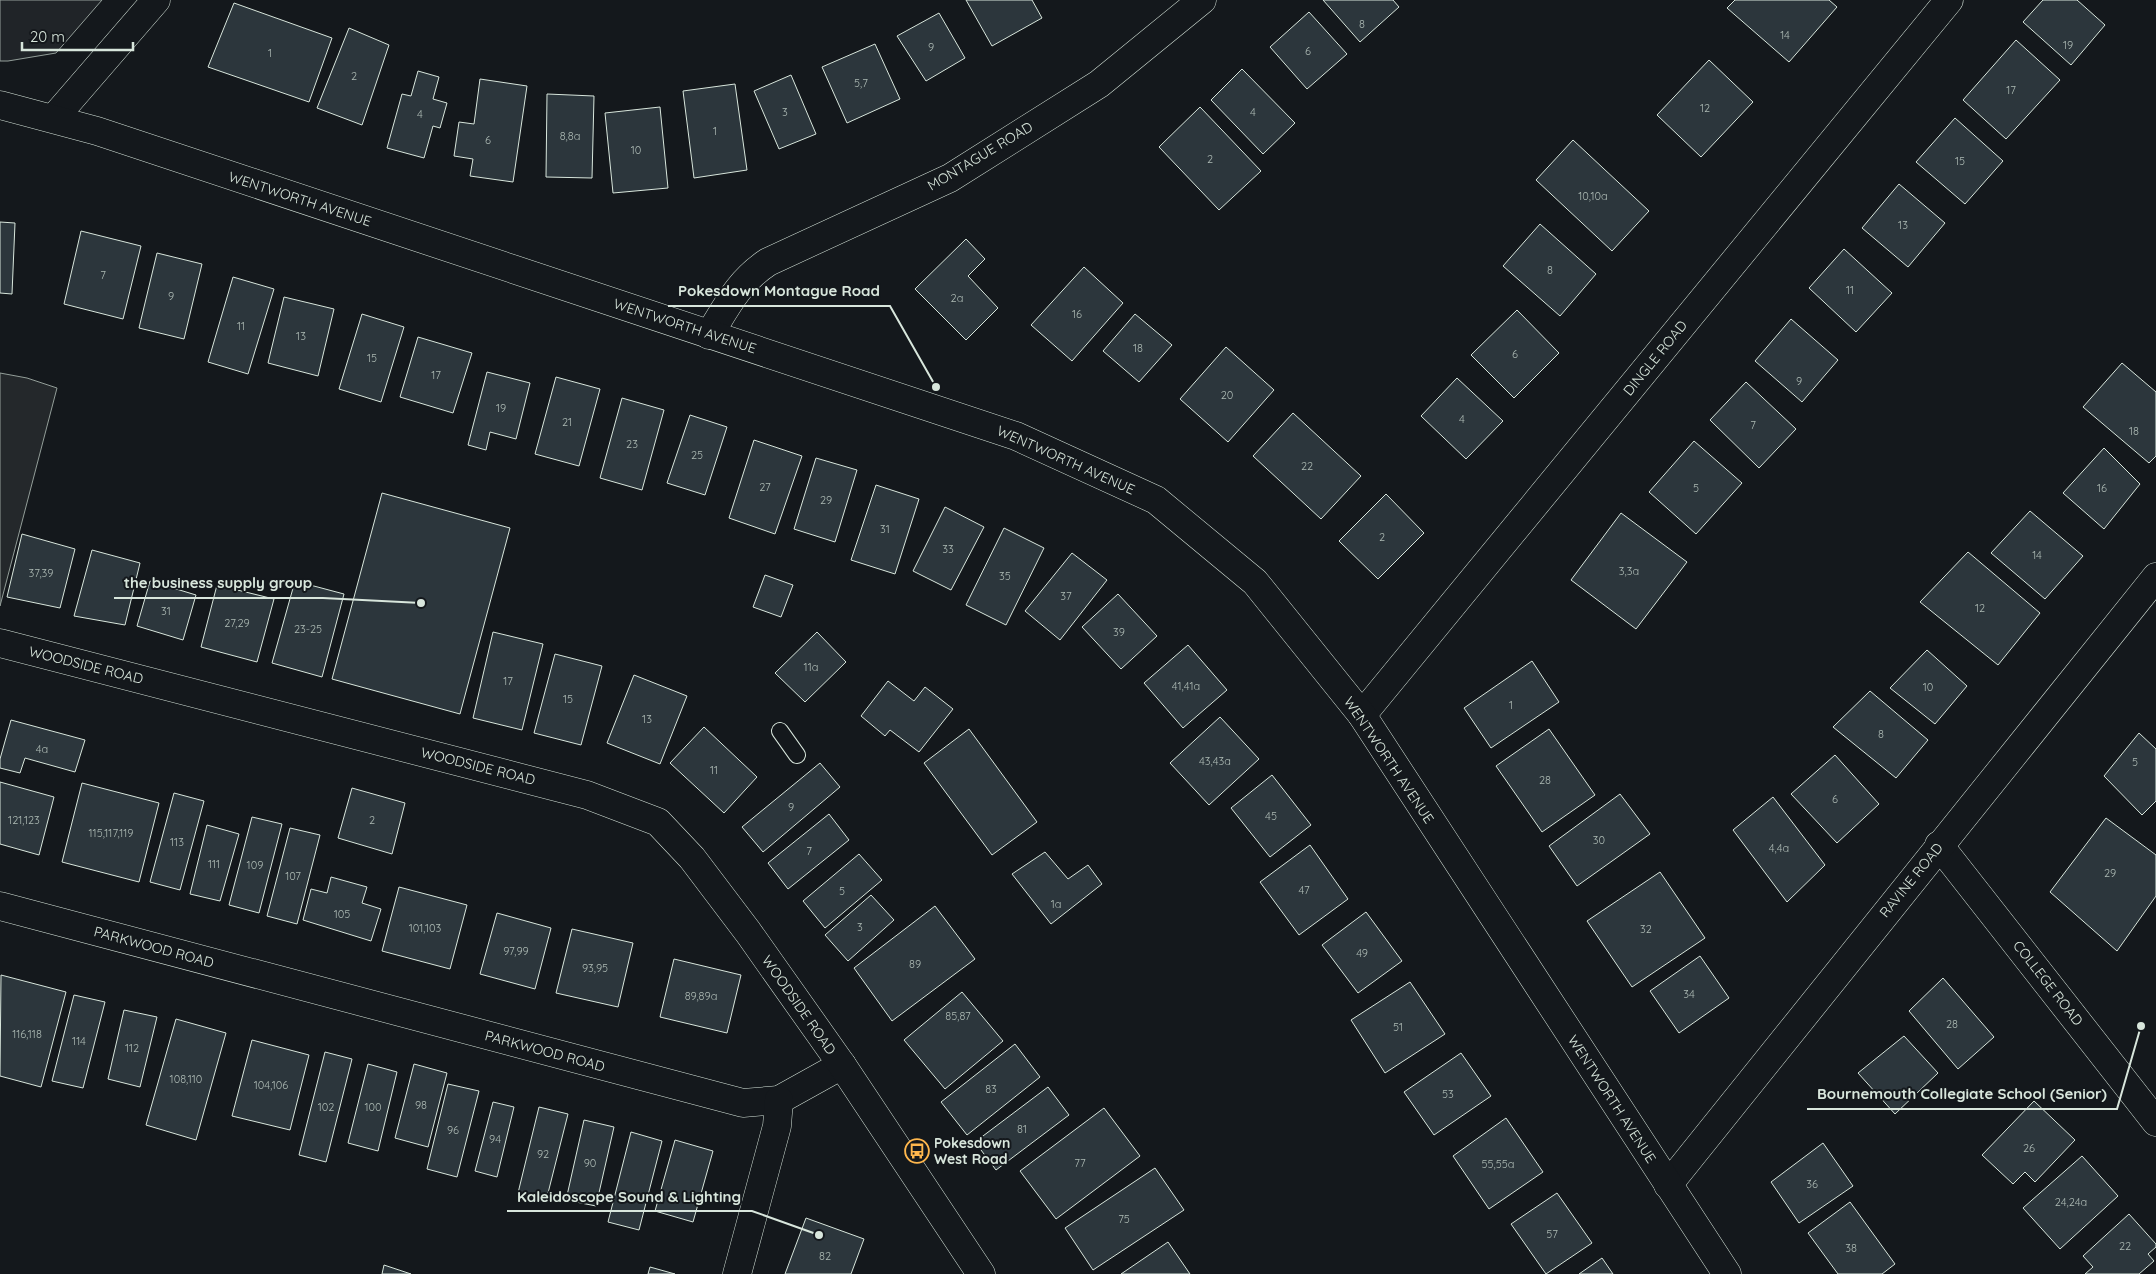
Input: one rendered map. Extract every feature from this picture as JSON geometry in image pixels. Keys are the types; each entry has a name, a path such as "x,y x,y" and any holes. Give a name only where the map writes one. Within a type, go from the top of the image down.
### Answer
{"street":[{"path":"54,118 156,0"},
{"name":"MONTAGUE ROAD","path":"709,335 741,283 754,271 768,262 950,178 1099,84 1202,0"},
{"name":"DINGLE ROAD","path":"1362,715 1949,0"},
{"name":"WENTWORTH AVENUE","path":"0,105 54,118 1016,436 1156,500 1255,582 1362,715 1727,1274"},
{"name":"RAVINE ROAD","path":"1668,1185 2156,577"},
{"name":"WOODSIDE ROAD","path":"0,643 587,794 658,822 692,858 748,932 842,1065"},
{"name":"COLLEGE ROAD","path":"1940,845 2156,1122"},
{"name":"PARKWOOD ROAD","path":"0,906 743,1103 779,1100 842,1065"},
{"path":"842,1065 982,1274"},
{"path":"737,1274 778,1126 779,1100"}],"lane":[{"path":"780,731 797,755"}],"shaded area":[{"path":"0,0 102,0 56,53 0,61"},
{"path":"0,373 27,378 57,388 0,606"}],"building":[{"path":"966,0 1032,0 1042,18 992,46"},
{"path":"1323,0 1393,0 1399,7 1360,42"},
{"path":"1735,0 1829,0 1837,7 1789,62 1727,8"},
{"path":"2043,0 2077,0 2105,25 2071,65 2023,22"},
{"path":"234,3 332,38 309,102 208,67"},
{"path":"1309,12 1347,54 1307,89 1270,47"},
{"path":"939,13 965,58 926,81 897,36"},
{"path":"349,28 389,45 362,125 317,108"},
{"path":"2016,40 2060,80 2006,139 1963,100"},
{"path":"875,44 900,99 847,123 822,67"},
{"path":"1709,60 1753,102 1701,157 1657,115"},
{"path":"1242,69 1295,123 1263,154 1211,100"},
{"path":"418,71 439,77 433,99 447,103 440,128 433,126 424,158 387,148 402,94 411,96"},
{"path":"791,75 816,134 779,149 754,91"},
{"path":"480,79 527,86 513,182 470,176 473,159 454,156 459,122 474,124"},
{"path":"735,84 747,170 694,178 683,91"},
{"path":"547,94 594,96 592,178 546,177"},
{"path":"660,107 668,188 613,193 605,113"},
{"path":"1200,107 1261,171 1219,210 1159,147"},
{"path":"1955,118 2003,161 1965,204 1916,162"},
{"path":"1573,140 1649,211 1612,251 1536,180"},
{"path":"1899,184 1945,223 1908,267 1862,228"},
{"path":"0,222 15,223 12,294 0,293"},
{"path":"1540,224 1596,274 1560,316 1503,266"},
{"path":"81,231 141,246 123,319 64,304"},
{"path":"966,239 985,259 968,276 998,308 966,340 915,289"},
{"path":"1844,249 1892,293 1856,332 1809,288"},
{"path":"157,253 202,264 184,339 139,328"},
{"path":"1084,267 1123,303 1072,361 1031,325"},
{"path":"233,277 274,289 248,374 208,362"},
{"path":"284,297 334,309 318,376 268,363"},
{"path":"1517,310 1559,353 1514,398 1471,355"},
{"path":"362,314 404,327 381,402 339,389"},
{"path":"1135,314 1172,345 1139,382 1103,351"},
{"path":"1791,319 1838,360 1802,402 1755,361"},
{"path":"418,337 472,353 453,413 400,397"},
{"path":"1226,347 1274,390 1228,442 1180,399"},
{"path":"2122,363 2156,392 2156,456 2149,463 2083,407"},
{"path":"487,372 530,383 516,439 490,432 486,450 468,445"},
{"path":"556,377 600,389 579,466 535,454"},
{"path":"1457,378 1503,421 1466,459 1421,416"},
{"path":"1746,382 1796,429 1759,468 1710,420"},
{"path":"622,398 664,410 642,490 600,478"},
{"path":"1293,413 1361,476 1321,519 1253,456"},
{"path":"690,415 727,427 705,495 667,483"},
{"path":"754,440 802,456 775,534 729,518"},
{"path":"1694,441 1742,483 1696,534 1649,492"},
{"path":"2104,448 2140,484 2104,529 2063,493"},
{"path":"816,458 857,470 835,542 794,529"},
{"path":"876,485 919,499 895,574 851,560"},
{"path":"382,493 510,528 460,714 332,679"},
{"path":"1386,494 1424,533 1378,579 1339,541"},
{"path":"945,507 984,527 951,590 913,571"},
{"path":"2030,511 2083,556 2045,599 1991,553"},
{"path":"1621,513 1687,562 1636,629 1571,580"},
{"path":"1004,528 1044,548 1006,625 966,605"},
{"path":"22,534 75,549 60,608 7,597"},
{"path":"92,550 140,563 125,625 74,616"},
{"path":"1968,552 2040,613 1998,665 1920,602"},
{"path":"1072,553 1107,580 1060,640 1025,611"},
{"path":"765,575 793,585 781,617 753,607"},
{"path":"150,581 196,595 183,640 137,626"},
{"path":"295,581 344,594 322,677 272,663"},
{"path":"217,585 274,599 257,662 201,647"},
{"path":"1118,594 1157,636 1121,669 1082,627"},
{"path":"493,632 543,644 522,730 473,718"},
{"path":"817,632 846,662 805,702 775,673"},
{"path":"1188,645 1227,690 1183,728 1144,683"},
{"path":"1927,650 1967,686 1935,724 1890,688"},
{"path":"555,654 602,666 581,745 534,733"},
{"path":"1532,661 1559,702 1491,748 1464,708"},
{"path":"634,675 687,696 660,764 607,743"},
{"path":"888,681 914,701 925,687 953,709 919,752 890,730 885,736 861,716"},
{"path":"1870,691 1928,740 1896,778 1833,727"},
{"path":"1220,717 1259,759 1209,805 1170,763"},
{"path":"11,720 85,740 75,772 25,758 20,773 0,768 0,759"},
{"path":"704,727 757,777 724,813 670,763"},
{"path":"969,729 1037,822 992,855 924,763"},
{"path":"1549,729 1595,795 1542,832 1496,766"},
{"path":"2139,733 2156,749 2156,801 2142,815 2104,776"},
{"path":"1835,755 1879,804 1837,843 1791,794"},
{"path":"820,763 840,787 763,852 742,827"},
{"path":"1272,775 1311,825 1270,857 1231,808"},
{"path":"0,782 54,797 39,855 0,844"},
{"path":"82,783 159,803 139,882 62,862"},
{"path":"352,788 405,803 392,854 338,838"},
{"path":"174,793 204,801 180,890 150,882"},
{"path":"1620,794 1650,834 1577,886 1549,846"},
{"path":"1773,797 1825,865 1787,902 1733,830"},
{"path":"829,814 849,840 788,889 768,863"},
{"path":"252,817 282,824 259,913 229,905"},
{"path":"2106,818 2156,855 2156,896 2117,951 2050,892"},
{"path":"207,825 239,834 220,901 190,894"},
{"path":"290,828 320,835 297,924 267,916"},
{"path":"1310,845 1348,899 1299,935 1260,882"},
{"path":"1045,852 1068,879 1088,865 1102,884 1051,924 1012,874"},
{"path":"859,854 882,880 825,928 803,901"},
{"path":"1660,872 1705,938 1632,987 1587,921"},
{"path":"331,877 367,887 362,903 381,909 371,941 303,920 311,889 327,893"},
{"path":"399,887 467,905 450,969 382,951"},
{"path":"871,895 894,920 848,961 825,935"},
{"path":"935,906 975,959 892,1021 854,968"},
{"path":"1366,912 1402,961 1358,993 1322,945"},
{"path":"497,913 551,928 535,989 480,974"},
{"path":"572,929 633,943 618,1007 556,993"},
{"path":"1700,956 1729,998 1679,1033 1650,991"},
{"path":"674,959 741,975 727,1033 660,1017"},
{"path":"1,975 66,992 41,1087 0,1076"},
{"path":"1943,978 1994,1037 1958,1069 1909,1011"},
{"path":"1410,982 1445,1034 1385,1073 1351,1020"},
{"path":"962,992 1003,1041 945,1089 904,1040"},
{"path":"74,995 105,1002 83,1088 52,1081"},
{"path":"124,1010 157,1017 140,1087 108,1079"},
{"path":"176,1019 226,1033 196,1140 146,1125"},
{"path":"1904,1036 1938,1073 1895,1114 1858,1073"},
{"path":"252,1040 309,1055 290,1130 232,1116"},
{"path":"1015,1044 1040,1077 967,1135 941,1102"},
{"path":"325,1052 352,1059 326,1162 299,1155"},
{"path":"1461,1053 1491,1096 1434,1135 1404,1092"},
{"path":"368,1064 397,1072 378,1151 348,1143"},
{"path":"414,1064 447,1073 428,1147 395,1138"},
{"path":"448,1084 479,1091 457,1177 427,1169"},
{"path":"1048,1087 1069,1115 996,1170 975,1142"},
{"path":"2034,1101 2075,1140 2035,1182 2025,1172 2013,1184 1982,1155"},
{"path":"493,1102 514,1107 497,1177 475,1171"},
{"path":"539,1107 568,1114 546,1201 518,1193"},
{"path":"1104,1108 1140,1156 1056,1219 1020,1171"},
{"path":"1506,1118 1543,1172 1489,1209 1453,1156"},
{"path":"584,1120 614,1127 596,1206 566,1200"},
{"path":"631,1132 662,1141 639,1230 608,1222"},
{"path":"675,1140 713,1151 693,1222 655,1211"},
{"path":"1823,1143 1853,1186 1799,1223 1771,1182"},
{"path":"2082,1156 2118,1196 2060,1249 2023,1208"},
{"path":"1155,1168 1184,1210 1093,1270 1065,1228"},
{"path":"1557,1193 1592,1243 1546,1274 1511,1224"},
{"path":"1850,1202 1895,1264 1882,1274 1838,1274 1808,1233"},
{"path":"2129,1214 2156,1244 2156,1247 2148,1254 2154,1261 2139,1274 2085,1274 2093,1267 2083,1256"},
{"path":"806,1218 864,1239 851,1274 785,1274"},
{"path":"1168,1242 1190,1274 1121,1274"},
{"path":"1602,1258 1613,1274 1579,1274"},
{"path":"384,1265 411,1274 382,1274"},
{"path":"650,1267 675,1274 648,1274"}],"place":[{"name":"Pokesdown Montague Road","path":"936,387"},
{"name":"the business supply group","path":"421,603"},
{"name":"Bournemouth Collegiate School (Senior)","path":"2141,1026"},
{"name":"Pokesdown West Road","path":"917,1151"},
{"name":"Kaleidoscope Sound & Lighting","path":"819,1235"}]}
